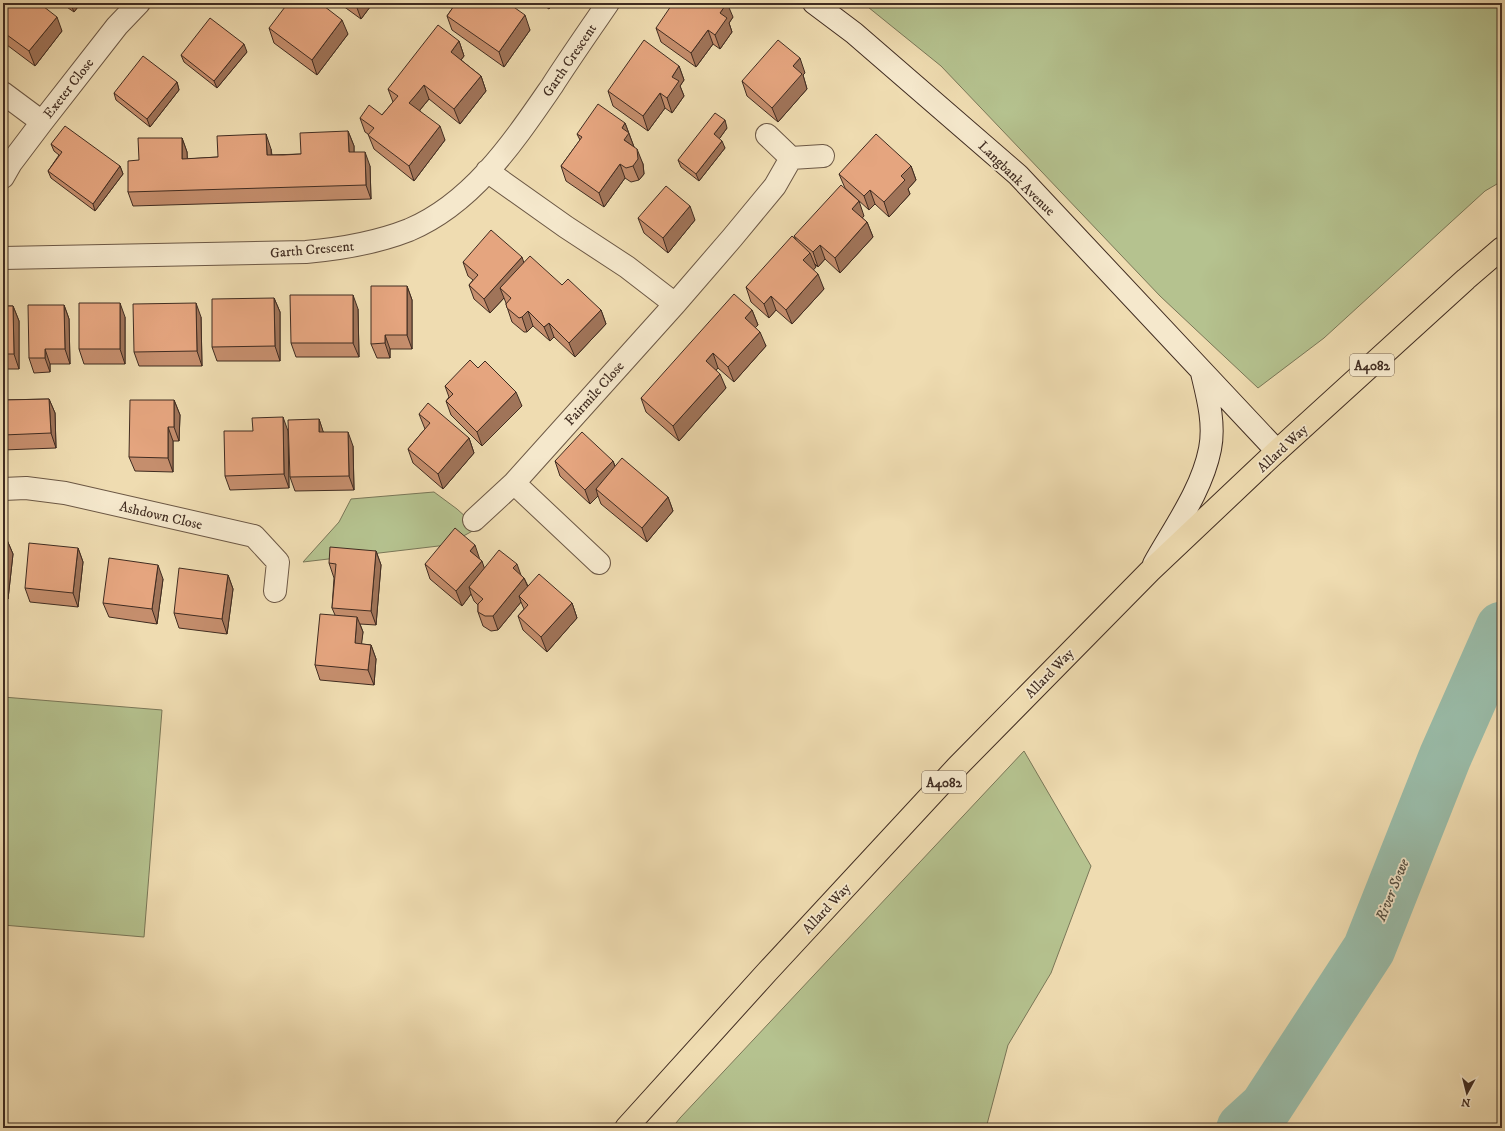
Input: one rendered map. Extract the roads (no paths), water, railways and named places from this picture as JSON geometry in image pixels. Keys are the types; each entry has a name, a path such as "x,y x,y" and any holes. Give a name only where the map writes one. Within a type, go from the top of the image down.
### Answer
{"main road":[{"name":"Allard Way","path":"626,1128 767,972 957,767 1150,570 1466,279 1502,248"}],"street":[{"name":"Exeter Close","path":"3,177 10,163 116,26 139,3"},
{"name":"Garth Crescent","path":"3,258 282,253 337,249 370,242 408,230 446,209 487,171 520,133 608,3"},
{"name":"Langbank Avenue","path":"814,3 854,33 1018,175 1278,451"},
{"path":"3,93 42,122"},
{"path":"767,135 791,158 823,156"},
{"name":"Fairmile Close","path":"474,520 514,483 675,304 775,186 791,158"},
{"path":"487,171 566,227 627,267 675,304"},
{"name":"Langbank Avenue","path":"1150,570 1199,484 1210,449 1212,425 1209,400 1202,372"},
{"path":"514,483 599,563"},
{"name":"Ashdown Close","path":"3,489 32,488 65,493 254,536 278,562 275,591"}],"waterway":[{"name":"River Sowe","path":"1243,1128 1266,1107 1369,949 1445,757 1502,628"}]}
